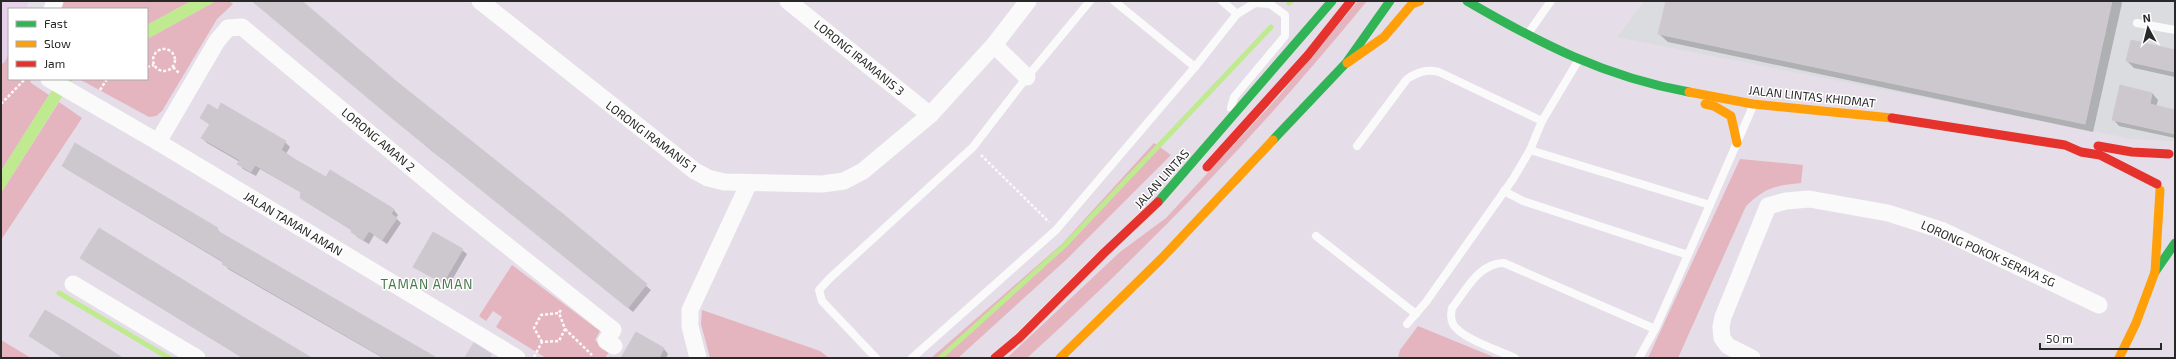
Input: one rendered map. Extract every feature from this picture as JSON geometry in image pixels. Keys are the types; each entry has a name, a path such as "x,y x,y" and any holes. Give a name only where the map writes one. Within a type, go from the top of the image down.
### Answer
{"main road":[{"name":"JALAN LINTAS","path":"994,358 1019,338 1104,253 1149,213 1332,1"},
{"path":"1202,172 1308,55 1351,1"},
{"path":"1060,358 1173,247 1346,63 1390,1"},
{"path":"1346,63 1384,37 1412,4 1420,1"},
{"name":"JALAN LINTAS KHIDMAT","path":"1456,1 1470,3 1526,35 1578,60 1660,87 1753,104 1895,118 2065,145 2081,152 2100,155 2158,187 2171,200"},
{"path":"1660,87 1686,101 1714,106 1731,116 1736,143"},
{"path":"2065,145 2084,143 2132,152 2172,153"},
{"path":"2155,272 2159,167 2172,153"},
{"path":"1149,213 1171,204"},
{"path":"2119,358 2136,323 2155,272 2175,243"}],"street":[{"name":"LORONG IRAMANIS 1","path":"480,1 695,171 708,178 724,182 822,184 844,181 864,171 930,115 994,45 1028,1"},
{"name":"LORONG IRAMANIS 3","path":"788,1 930,115"},
{"name":"LORONG AMAN 2","path":"158,142 217,41 228,28 242,27 456,205 613,330 606,341 614,346"},
{"path":"994,45 1027,77"},
{"name":"JALAN TAMAN AMAN","path":"51,81 158,142 516,358"},
{"path":"698,358 690,326 690,310 749,183"},
{"name":"LORONG POKOK SERAYA 5G","path":"1752,358 1728,346 1722,338 1723,316 1768,206 1786,201 1809,199 1888,212 1941,230 2099,305"},
{"path":"73,284 197,358"}],"lane":[{"path":"876,358 822,301 819,290 835,273 973,147 1027,77 1090,1"},
{"path":"1114,1 1195,67"},
{"path":"1222,1 1237,14"},
{"path":"1526,35 1551,1"},
{"path":"912,358 1056,230 1195,67 1237,14 1255,4 1270,2 1284,16 1285,36 1234,97 1228,121"},
{"path":"2137,23 2175,30"},
{"path":"1406,324 1431,296 1504,191 1530,150 1542,121 1578,60"},
{"path":"1357,146 1407,79 1418,72 1429,70 1439,72 1542,121"},
{"path":"1639,358 1655,329 1753,104"},
{"path":"1530,150 1710,205"},
{"path":"1504,191 1523,201 1688,255"},
{"path":"1316,236 1416,314"},
{"path":"1515,358 1462,334 1453,324 1451,316 1452,308 1483,268 1493,263 1504,263 1655,329"}],"path":[{"path":"148,67 154,66 159,70 169,71 175,63 173,53 169,50 159,49 153,57 154,66"},
{"path":"1,104 24,80"},
{"path":"96,95 105,80"},
{"path":"973,147 1056,230"},
{"path":"559,313 562,308"},
{"path":"559,313 565,329 592,355"},
{"path":"542,342 534,328 541,315 559,313"},
{"path":"542,342 559,341 565,329"},
{"path":"534,357 542,342"}],"shaded area":[{"path":"1,1 29,1 26,8 8,8 8,56 4,64 1,64"},
{"path":"63,1 191,1 148,24 148,8 60,8"},
{"path":"191,1 216,1 148,38 148,24"},
{"path":"216,1 229,1 233,4 217,19 162,111 156,116 149,117 81,80 148,80 148,38"},
{"path":"1358,1 1367,1 1328,49 1246,141 1161,230 1027,358 1007,358 1120,252 1166,218 1279,96"},
{"path":"1645,1 2175,1 2175,141 2133,139 1617,37"},
{"path":"8,56 8,80 30,80 31,83 49,95 1,171 1,64 4,63"},
{"path":"58,80 72,80 1,193 1,171"},
{"path":"59,102 82,118 1,240 1,193"},
{"path":"1154,143 1171,155 1067,259 958,358 931,358 1062,244"},
{"path":"1740,159 1803,165 1801,183 1771,188 1759,195 1746,206 1678,358 1648,358"},
{"path":"512,265 600,331 595,340 609,352 605,358 546,358 496,327 502,317 493,311 486,321 479,316"},
{"path":"702,310 820,351 829,358 710,358 701,324"},
{"path":"1418,326 1496,358 1398,358 1400,350"},
{"path":"1,340 31,358 1,358"},
{"path":"474,342 492,354 490,358 464,358"}],"building":[{"path":"252,1 302,1 396,81 563,214 647,284 628,308 393,119"},
{"path":"1666,1 2112,1 2085,124 1658,34"},
{"path":"2131,40 2175,50 2175,72 2126,61"},
{"path":"2120,85 2152,93 2150,104 2175,110 2175,134 2112,120"},
{"path":"221,103 286,141 281,150 296,160 326,177 330,170 394,209 391,214 397,218 382,240 369,231 363,240 351,232 352,230 300,198 301,192 255,165 251,172 237,164 240,160 201,138 210,124 200,118 208,104 218,110"},
{"path":"75,143 218,228 216,230 437,358 385,358 222,264 223,261 62,166"},
{"path":"99,228 312,358 243,358 80,258"},
{"path":"433,232 463,249 443,283 413,267"},
{"path":"45,310 123,358 64,358 29,336"},
{"path":"636,332 664,348 659,358 621,358"}],"waterway":[{"path":"940,358 1064,246 1271,27"},
{"path":"59,293 169,358"}],"traffic: fast":[{"path":"1158,202 1332,1"},
{"path":"1273,140 1346,63 1390,1"},
{"path":"1467,1 1520,31 1574,57 1601,68 1658,86 1689,92"},
{"path":"2155,272 2175,243"}],"traffic: slow":[{"path":"1347,63 1384,37 1412,4 1420,1"},
{"path":"1689,92 1753,104 1892,118"},
{"path":"1705,104 1714,106 1731,116 1737,143"},
{"path":"1060,358 1162,258 1273,140"},
{"path":"2119,358 2136,323 2155,272 2160,190"}],"traffic: jam":[{"path":"1207,167 1308,55 1351,1"},
{"path":"1892,118 2065,145 2081,152 2100,155 2157,184"},
{"path":"2098,146 2132,152 2169,154"},
{"path":"995,358 1019,338 1104,253 1158,202"}],"district":[{"name":"TAMAN AMAN","path":"427,284"}]}
